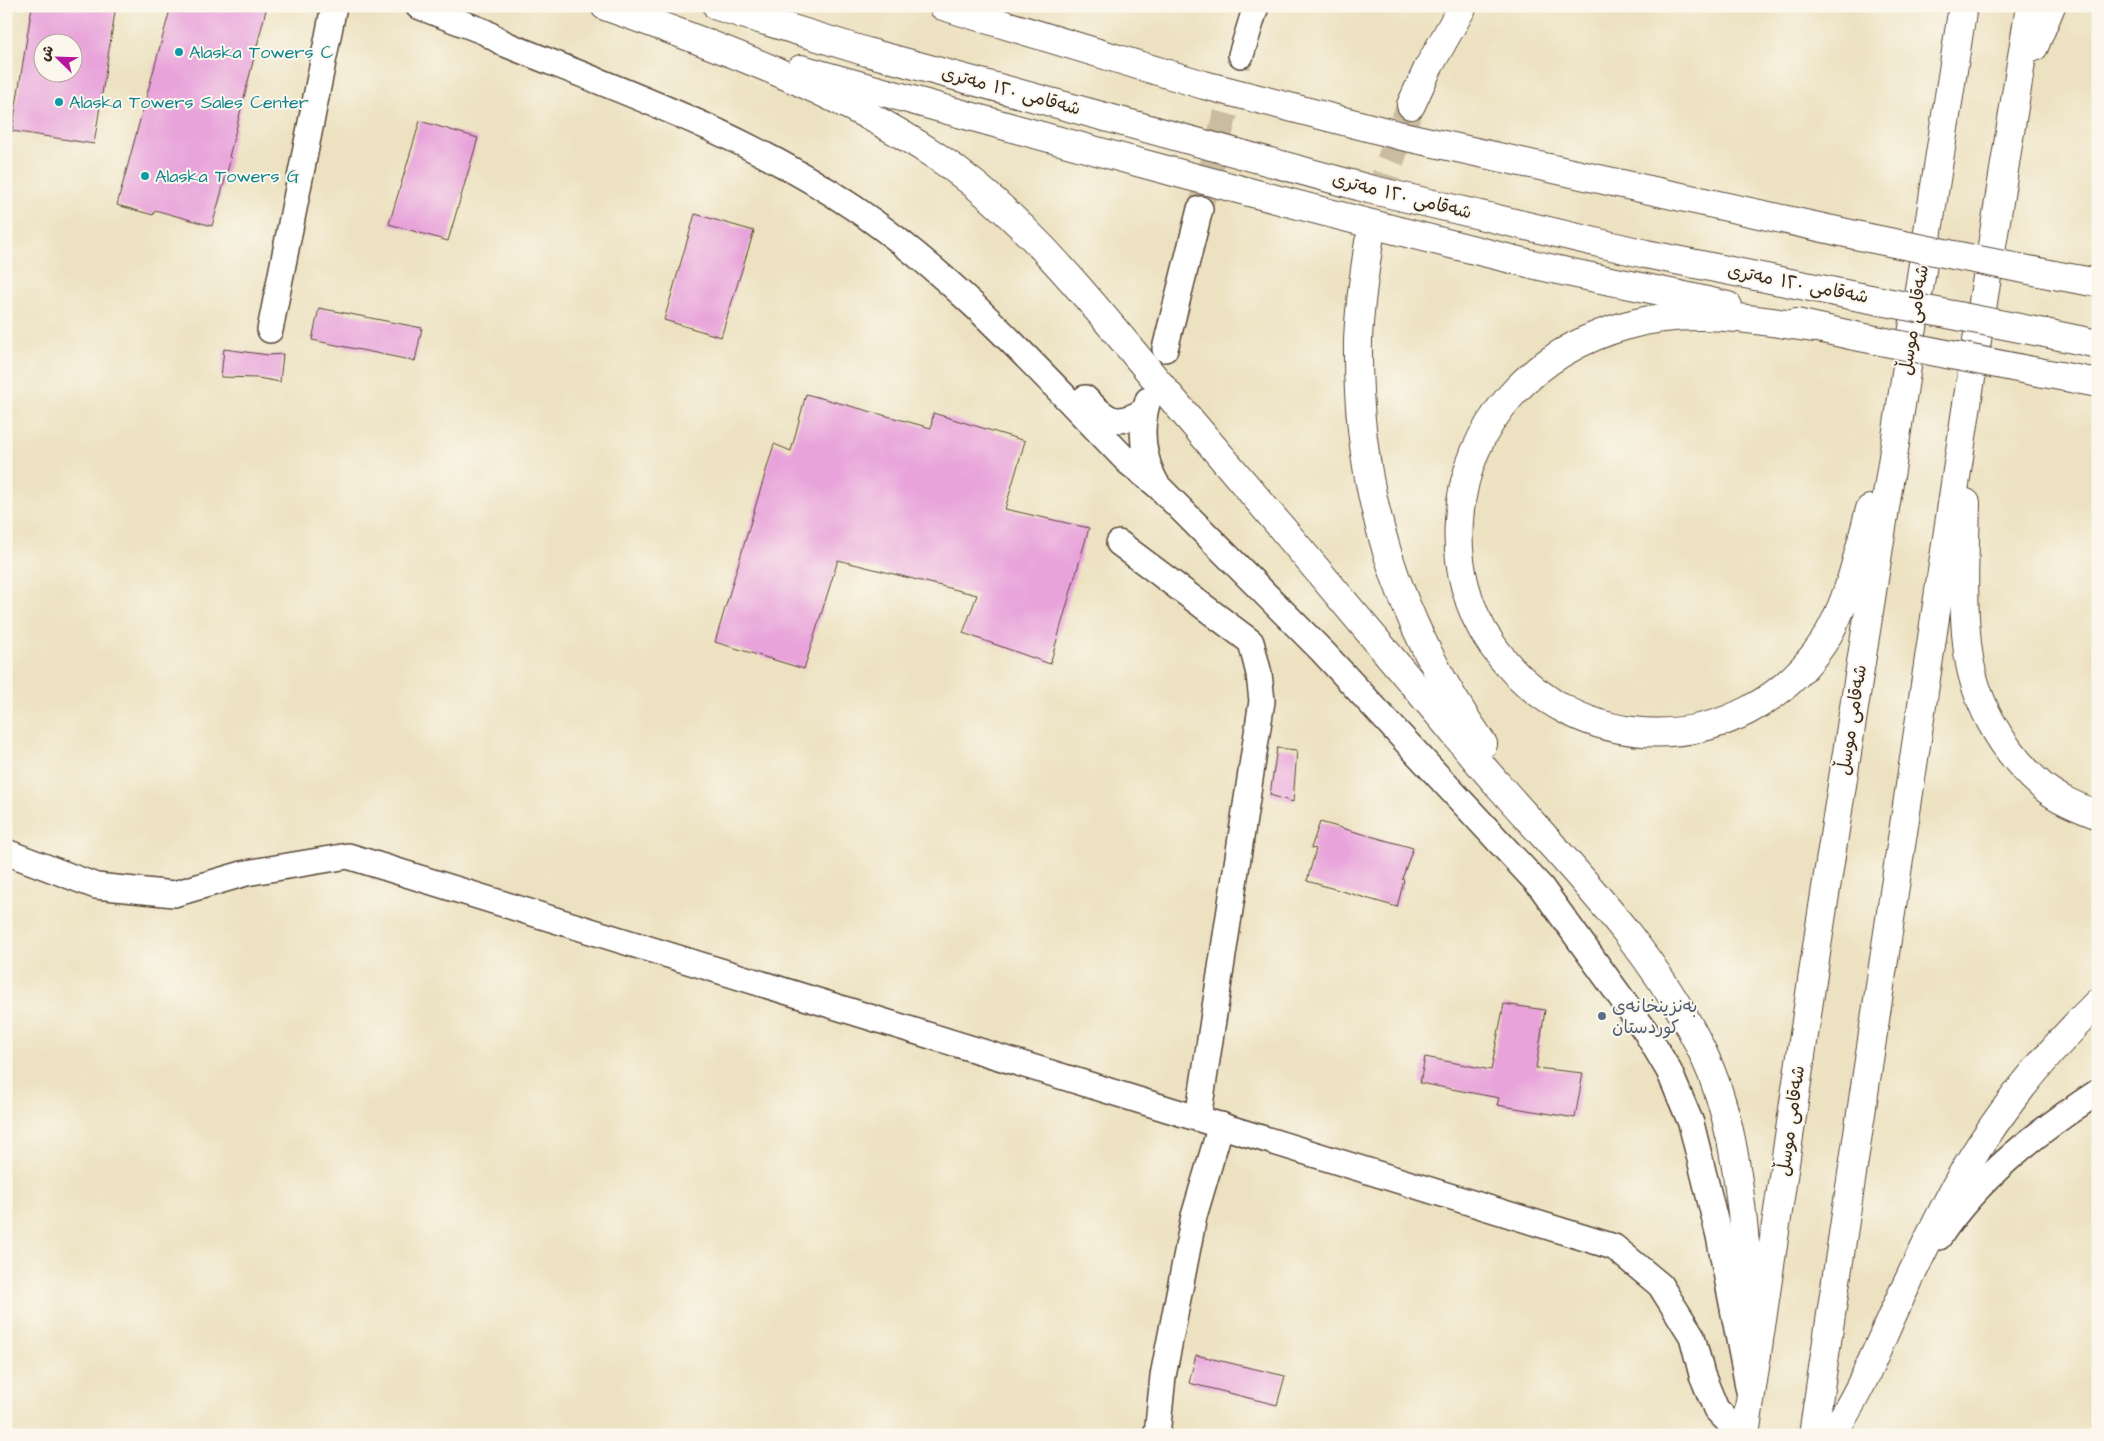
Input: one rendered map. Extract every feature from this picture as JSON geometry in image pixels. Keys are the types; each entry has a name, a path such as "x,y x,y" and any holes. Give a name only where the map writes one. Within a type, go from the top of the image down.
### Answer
{"highway":[{"path":"605,6 706,42 1049,139 1509,259 1676,293 1814,328 2094,383"},
{"name":"شەقامی ١٢٠ مەتری","path":"717,6 867,52 1369,189 1646,254 2098,344"},
{"path":"943,6 1204,84 1398,134 1869,238 2098,283"},
{"path":"1411,105 1428,68 1464,6"},
{"name":"شەقامی موسڵ","path":"1744,1435 1819,933 1963,6"},
{"path":"1813,1435 1968,397 2030,6"},
{"path":"2019,82 2051,6"},
{"path":"706,42 838,100 876,120 937,156 989,196 1026,230 1147,368 1498,786 1572,868"},
{"path":"1369,242 1358,339 1361,430 1369,485 1381,534 1395,577 1432,662 1450,693 1497,764 1572,868 1666,987 1704,1054 1714,1079 1729,1130 1738,1174 1757,1354"},
{"path":"2054,275 2098,276"},
{"path":"1814,328 1720,316 1662,319 1628,325 1588,339 1567,349 1520,385 1494,415 1478,443 1467,468 1460,500 1459,558 1463,581 1481,624 1491,643 1524,682 1575,716 1612,729 1632,732 1672,733 1693,730 1723,721 1758,705 1790,682 1824,641 1846,596 1904,388"},
{"path":"1968,397 1965,607 1967,645 1973,677 1982,704 1994,728 2017,760 2042,785 2071,804 2098,815"},
{"path":"1831,1435 1850,1408 1905,1287 1963,1172 1980,1145 2042,1063 2071,1028 2098,1002"}],"street":[{"path":"270,330 334,6"},
{"path":"418,6 484,32 505,44 716,130 786,166 854,208 913,251 953,286 1000,331 1129,463 1157,485 1322,651 1541,887 1646,1032 1669,1070 1691,1123 1719,1236 1750,1396"},
{"path":"1241,55 1256,6"},
{"path":"484,32 509,36 665,92 722,117 792,153 873,204 952,266 1103,416 1117,420 1133,416 1146,405 1144,454 1149,470 1157,485"},
{"path":"1165,349 1200,209"},
{"path":"1119,543 1251,642 1259,674 1262,701 1198,1118"},
{"path":"6,852 96,886 174,894 246,873 348,856 1614,1247 1660,1285 1692,1336 1702,1375 1716,1409 1740,1435"},
{"path":"1905,1287 1962,1204 1984,1179 2017,1150 2098,1092"},
{"path":"1157,1435 1163,1376 1194,1216 1221,1126"}],"path":[{"path":"6,1431 8,1435"}],"building":[{"name":"Alaska Towers Sales Center","path":"32,6 116,6 94,144 12,131"},
{"path":"171,6 267,6 229,157 231,158 212,226 155,210 153,215 117,205"},
{"path":"420,121 478,138 448,241 389,224"},
{"path":"695,214 754,231 721,337 664,320"},
{"path":"319,308 422,328 415,361 312,340"},
{"path":"224,349 268,355 283,354 280,382 258,378 221,377"},
{"path":"806,394 931,428 933,413 1025,441 1005,509 1089,528 1050,664 963,633 977,595 838,560 804,669 715,642 774,444 791,451"},
{"path":"1277,748 1297,750 1293,802 1270,795"},
{"path":"1320,822 1413,848 1402,879 1404,880 1397,907 1307,881 1316,849 1311,848"},
{"path":"1504,1004 1545,1010 1536,1068 1583,1073 1575,1118 1497,1105 1499,1098 1420,1083 1425,1057 1491,1070"},
{"path":"1196,1355 1285,1376 1277,1405 1189,1383"}],"tunnel":[{"path":"1200,209 1241,55"},
{"path":"1369,242 1387,173 1411,105"}],"place":[{"name":"Alaska Towers C","path":"179,52"},
{"name":"Alaska Towers Sales Center","path":"59,102"},
{"name":"Alaska Towers G","path":"145,176"},
{"name":"بەنزینخانەی کوردستان","path":"1602,1016"}]}
